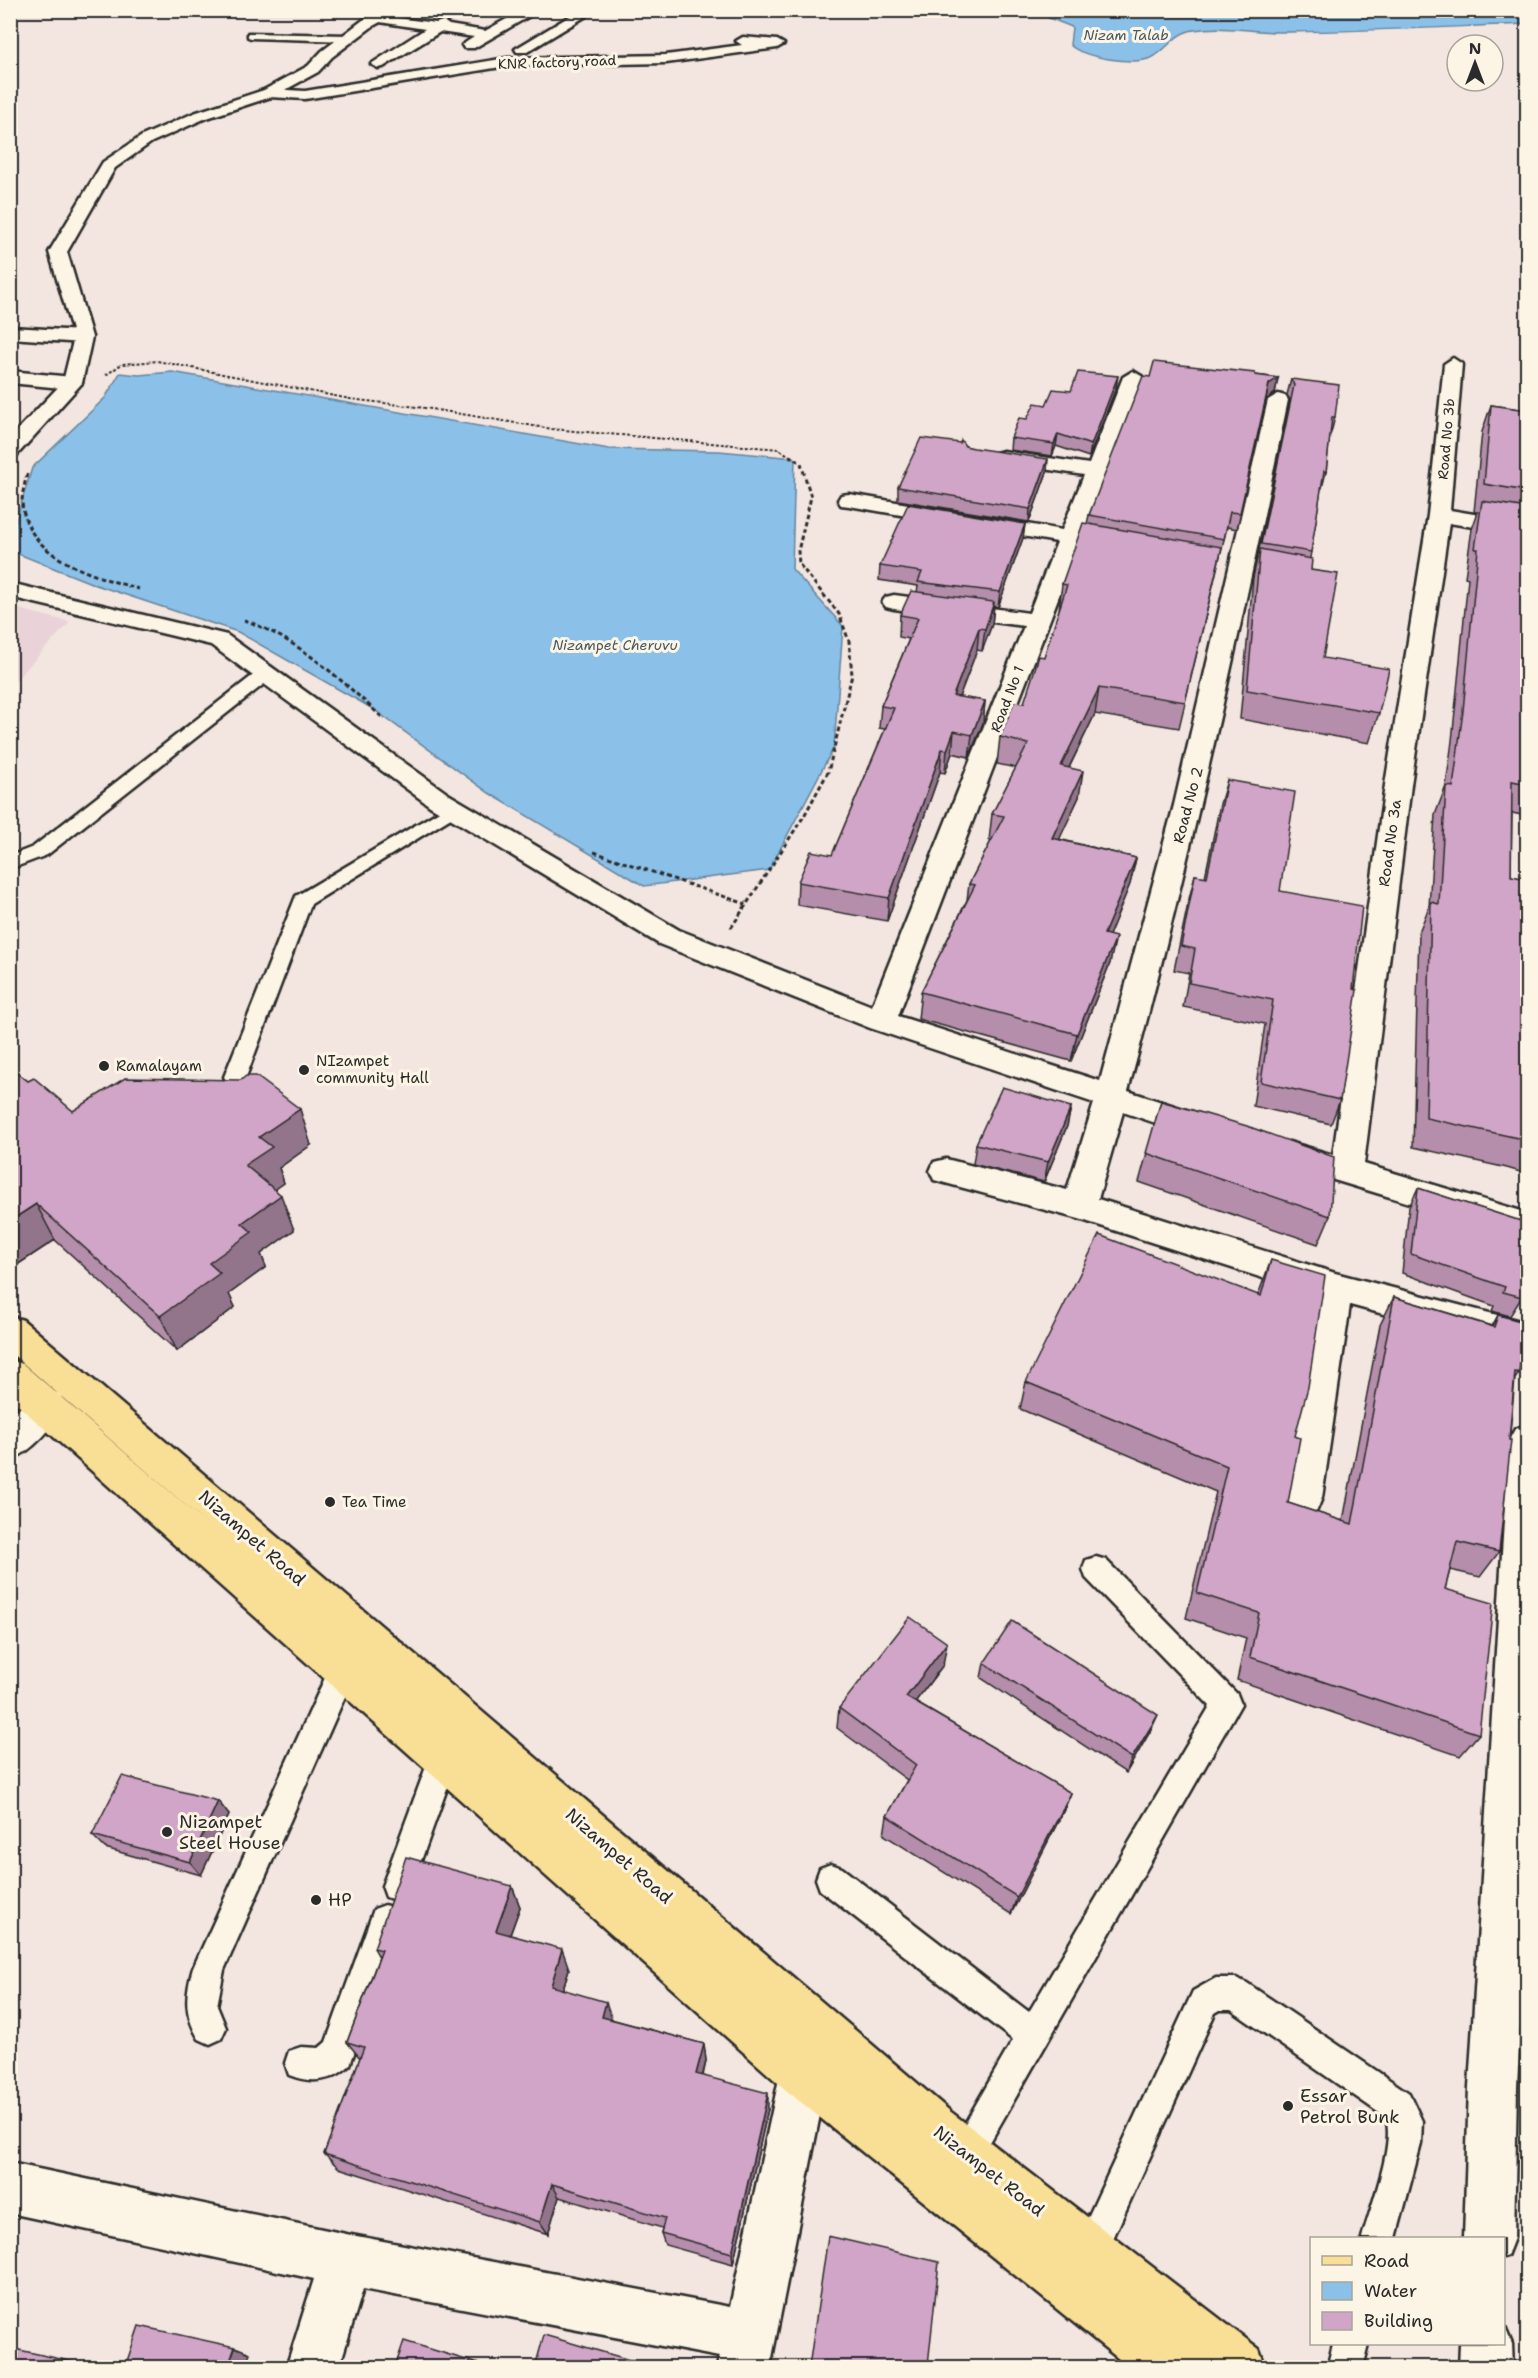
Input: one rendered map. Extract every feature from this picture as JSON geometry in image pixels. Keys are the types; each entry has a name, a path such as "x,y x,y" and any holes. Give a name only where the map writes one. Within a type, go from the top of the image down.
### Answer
{"main road":[{"name":"Nizampet Road","path":"10,1330 242,1528 421,1710 965,2153 1240,2367"},
{"name":"Nizampet Road","path":"10,1376 47,1405 344,1667 421,1710 444,1755 804,2074 1153,2359"}],"street":[{"path":"12,448 72,383 83,337 58,252 109,165 147,139 199,116 269,93 313,69 348,38 378,18 396,10"},
{"path":"452,54 534,10"},
{"path":"522,49 590,10"},
{"path":"378,64 417,38 465,15"},
{"path":"378,18 488,35"},
{"name":"KNR factory road","path":"269,93 305,95 507,62 666,59 777,44 743,41"},
{"path":"10,332 83,337"},
{"name":"Road No 3b","path":"1439,514 1453,364"},
{"path":"10,377 72,383"},
{"name":"Road No 1","path":"881,1021 1133,377"},
{"name":"Road No 2","path":"1079,1206 1112,1099 1202,750 1278,400"},
{"path":"984,454 1096,471"},
{"path":"849,500 1116,546"},
{"path":"1439,514 1527,530"},
{"name":"Road No 3a","path":"1347,1172 1398,785 1439,514"},
{"path":"10,590 219,640 453,809 669,937 881,1021 1112,1099 1224,1134"},
{"path":"894,602 1037,621"},
{"path":"1269,1148 1527,1226"},
{"path":"946,1171 1079,1206 1335,1287 1527,1338"},
{"path":"1303,1498 1335,1287"},
{"path":"10,1444 47,1405"},
{"path":"1489,2237 1493,2087 1527,1440"},
{"path":"10,2188 345,2260 747,2352 804,2074"},
{"path":"312,2367 345,2260"},
{"path":"1486,2345 1486,2367"}],"lane":[{"path":"251,35 348,38"},
{"path":"10,863 40,851 258,680"},
{"path":"235,1077 303,900 453,809"},
{"path":"10,850 29,856"},
{"path":"965,2153 1227,1704 1096,1569"},
{"path":"210,2028 201,2015 201,1996 209,1968 344,1667"},
{"path":"301,2063 316,2066 328,2063 338,2053 444,1755"},
{"path":"831,1879 1034,2036"},
{"path":"1090,2251 1204,2002 1216,1994 1236,1994 1397,2104 1405,2121 1404,2144 1379,2237"},
{"path":"1345,2367 1350,2345"}],"path":[{"path":"104,378 111,369 122,364 157,361 350,399 425,408 552,429 779,449 791,454 801,463 811,497 798,552 799,564 839,614 849,641 852,675 828,772 804,816 714,955"},
{"path":"18,486 32,468"},
{"path":"53,561 71,569 145,591"},
{"path":"240,619 278,633 326,668 390,724"},
{"path":"585,848 746,904"}],"shaded area":[{"path":"10,607 70,622 11,685 10,685"}],"water":[{"name":"Nizam Talab","path":"1527,10 1527,24 1278,32 1218,28 1194,30 1176,37 1153,57 1135,61 1098,57 1077,50 1070,45 1072,27 1031,11"},
{"name":"Nizampet Cheruvu","path":"172,372 609,449 719,451 795,458 792,569 843,626 834,747 769,870 644,886 489,793 373,709 238,632 96,585 11,551 11,536 32,468 105,398 120,373 139,375"}],"building":[{"path":"1154,362 1255,373 1255,375 1278,378 1269,384 1240,513 1230,512 1224,539 1089,515 1143,376 1150,377"},
{"path":"1078,372 1118,376 1091,445 1058,434 1054,444 1011,438 1019,418 1027,419 1035,403 1046,405 1053,389 1071,391"},
{"path":"1291,379 1339,385 1311,552 1261,544 1294,385"},
{"path":"1491,405 1527,410 1527,491 1484,484"},
{"path":"921,438 960,443 961,440 965,446 974,448 1048,459 1030,509 898,487"},
{"path":"1482,501 1527,508 1527,784 1512,781 1511,876 1527,879 1527,1140 1426,1118 1431,902 1439,904 1446,786 1453,787 1463,711 1478,549 1475,549"},
{"path":"908,504 1025,524 1000,592 918,582 922,572 880,566"},
{"path":"1083,523 1222,547 1185,702 1099,688 1061,766 1083,771 1052,838 1136,858 1104,934 1116,937 1077,1034 921,992 975,885 969,884 1004,816 992,814 1028,744 1000,737 1014,702 1024,703 1039,656 1044,657 1067,585 1062,584"},
{"path":"1260,549 1312,559 1311,570 1338,574 1323,658 1389,669 1379,713 1247,690"},
{"path":"911,591 994,602 985,629 979,628 953,696 985,701 972,735 954,731 947,750 942,749 889,898 798,882 811,851 832,855 894,708 881,706 918,618 900,615"},
{"path":"1227,780 1295,792 1280,891 1362,906 1353,989 1357,990 1340,1100 1261,1082 1273,1000 1189,983 1195,949 1181,946 1195,875 1207,877"},
{"path":"10,1067 28,1081 34,1078 73,1111 125,1078 241,1080 246,1076 256,1076 300,1109 259,1137 272,1147 245,1165 281,1195 242,1223 252,1232 209,1263 220,1273 160,1316 36,1204 10,1221"},
{"path":"1002,1087 1071,1107 1048,1162 976,1144"},
{"path":"1161,1101 1247,1126 1334,1157 1330,1216 1146,1153"},
{"path":"1418,1188 1527,1223 1527,1279 1524,1278 1522,1297 1503,1292 1505,1287 1411,1254"},
{"path":"1099,1235 1261,1296 1271,1260 1325,1276 1308,1387 1295,1436 1300,1438 1288,1503 1352,1524 1394,1297 1494,1327 1498,1315 1524,1322 1519,1373 1515,1372 1509,1440 1511,1440 1499,1552 1457,1542 1445,1589 1493,1603 1479,1734 1250,1657 1259,1613 1197,1593 1227,1466 1026,1382"},
{"path":"910,1617 947,1643 906,1697 1071,1793 1017,1897 887,1816 916,1765 839,1708"},
{"path":"1012,1621 1158,1715 1132,1758 984,1663"},
{"name":"Nizampet Steel House","path":"122,1776 218,1801 190,1862 92,1835"},
{"path":"406,1857 512,1886 496,1931 562,1949 551,1986 606,2002 602,2017 704,2044 696,2074 768,2093 732,2253 661,2233 665,2218 552,2184 540,2222 324,2154 364,2047 347,2042 382,1950 374,1948"},
{"path":"828,2236 939,2262 928,2365 938,2367 809,2367"},
{"path":"139,2326 235,2347 228,2367 125,2367"},
{"path":"544,2335 654,2367 535,2367"},
{"path":"404,2341 489,2367 395,2367"},
{"path":"10,2348 97,2367 10,2367"}],"place":[{"name":"Ramalayam","path":"104,1066"},
{"name":"NIzampet community Hall","path":"304,1070"},
{"name":"Tea Time","path":"330,1502"},
{"name":"Nizampet Steel House","path":"167,1832"},
{"name":"HP","path":"316,1900"},
{"name":"Essar Petrol Bunk","path":"1288,2106"}]}
